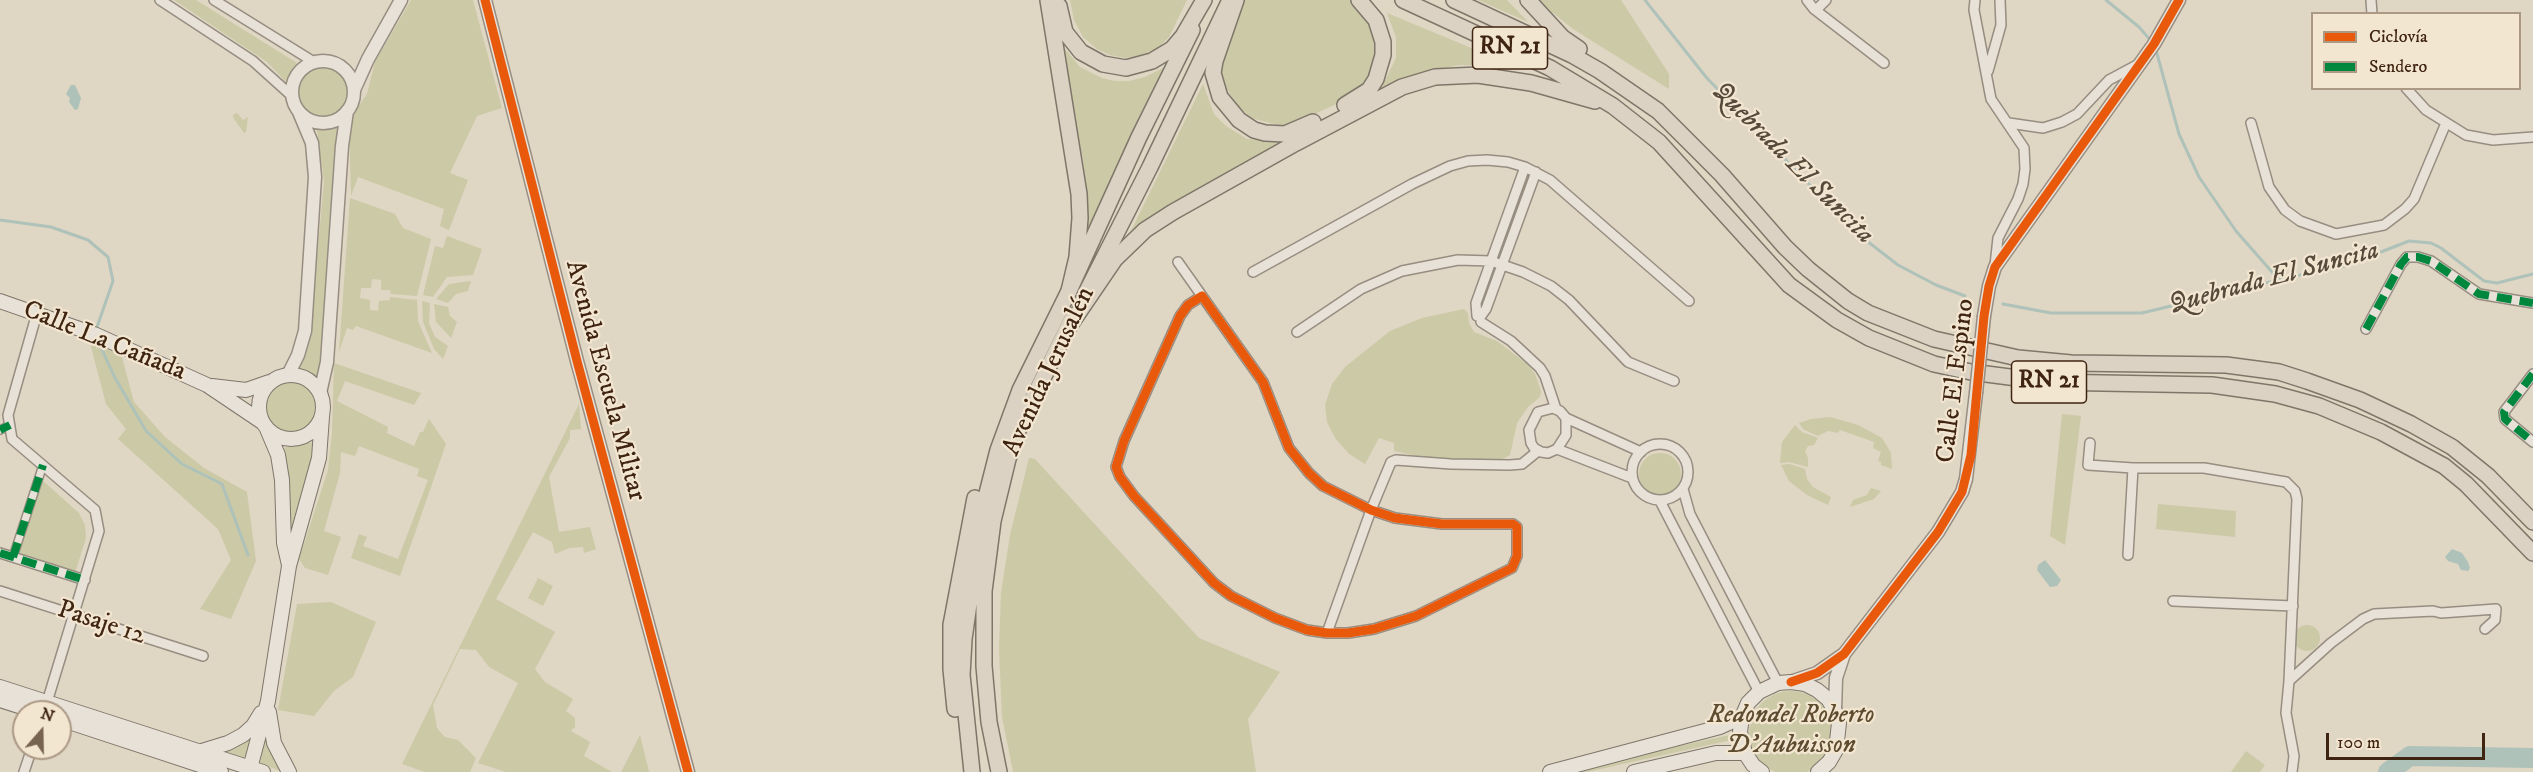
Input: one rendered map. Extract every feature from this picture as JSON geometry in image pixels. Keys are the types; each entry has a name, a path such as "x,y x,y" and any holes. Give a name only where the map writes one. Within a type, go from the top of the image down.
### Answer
{"main road":[{"path":"1048,0 1079,194 1077,257 1069,291"},
{"path":"1058,0 1065,32 1081,52 1103,64 1126,68 1152,62 1172,49 1183,36 1205,0"},
{"name":"Avenida Jerusalén","path":"972,772 962,675 968,604 982,513 998,450 1020,390 1069,291 1205,0"},
{"name":"Avenida Jerusalén","path":"999,772 985,693 984,591 993,521 1008,459 1030,402 1150,167 1230,0"},
{"path":"1236,0 1215,61 1215,83 1220,97 1239,120 1254,130 1276,136 1297,131 1359,98 1369,90 1376,79 1383,55 1383,42 1376,20 1359,0"},
{"name":"RN 21","path":"1402,0 1550,68 1613,106 1659,142 1761,257 1789,285 1837,320 1869,338 1934,364 1971,372 2049,382 2212,385 2275,394 2319,406 2389,436 2444,466 2466,484 2533,553"},
{"name":"RN 21","path":"1454,0 1572,55 1600,71 1658,111 1706,158 1785,247 1848,301 1868,313 1934,339 2018,358 2071,363 2226,365 2279,372 2389,413 2452,447 2488,476 2533,522"},
{"path":"1527,0 1563,38 1641,89 1658,111"},
{"path":"1066,331 1115,259 1145,230 1286,149 1402,87 1436,77 1478,75 1531,83 1613,106"},
{"name":"Calle La Cañada","path":"0,301 94,334 207,385 264,424"},
{"path":"72,717 202,751 254,770 268,701 289,566 319,458 323,405 320,393 307,379 288,375 273,380 265,387 259,409 279,463 289,566"},
{"name":"Calle La Cañada","path":"207,385 246,390 273,380"},
{"path":"962,772 951,669 953,606 979,484 989,453 1020,390"},
{"path":"264,424 280,437 297,438 312,431 322,417"},
{"path":"984,591 975,680 989,772"},
{"path":"1762,772 1753,765 1745,753 1740,732 1742,717 1748,703 1759,692 1785,682 1805,684 1817,690 1835,711 1839,723 1836,750 1819,772"},
{"path":"0,687 25,700"},
{"path":"202,751 228,743 243,735 253,726 268,701"},
{"path":"268,701 269,722 274,743 289,772"},
{"path":"1550,772 1720,727 1742,717"},
{"path":"72,723 221,772"},
{"path":"1634,772 1716,753 1745,753"}],"street":[{"path":"160,0 253,61 292,97 300,111 312,144 315,177 305,331 298,355 288,375"},
{"path":"214,0 314,62"},
{"path":"300,111 310,120 323,122 336,119 347,111 352,104 354,90 368,59 401,0"},
{"name":"Avenida Escuela Militar","path":"485,0 576,361 688,772"},
{"path":"1807,0 1816,10 1884,63"},
{"path":"1816,10 1826,0"},
{"path":"1975,0 1980,44 1991,99 2024,148 2023,184 1998,238 1995,267"},
{"path":"1987,73 2001,25 2000,0"},
{"name":"Calle El Espino","path":"1785,682 1816,673 1844,654 1938,532 1962,492 1969,470 1984,316 1995,267 2165,27 2179,0"},
{"path":"342,67 368,59"},
{"path":"292,97 293,84 297,75 302,68 314,62 331,62 342,67 350,77 354,90"},
{"path":"2009,123 2043,128 2062,122 2077,114 2109,80 2137,65"},
{"path":"2408,90 2426,110 2466,135 2493,140 2533,137"},
{"path":"320,393 327,362 342,146 347,111"},
{"path":"2251,123 2269,187 2285,210 2300,221 2336,234 2384,225 2405,209 2414,199 2446,123"},
{"path":"1253,272 1412,184 1450,166 1468,161 1487,160 1508,162 1525,167 1572,197 1689,302"},
{"path":"1525,167 1476,306 1480,318 1511,341 1540,368 1545,376 1556,410 1566,418 1641,452"},
{"path":"1480,318 1486,309 1503,265 1536,172"},
{"path":"2366,329 2401,264 2408,257 2431,261 2479,294 2533,303"},
{"path":"1298,332 1361,289 1402,271 1458,260 1491,261 1538,278 1569,300 1628,362 1674,381"},
{"path":"1178,262 1263,382 1284,438 1298,462 1323,486 1371,510 1402,519 1442,524 1513,524 1517,527 1517,556 1514,565 1508,571 1416,616 1374,629 1327,633 1308,630 1252,608 1215,583 1134,496 1120,477 1116,467 1124,441 1180,316 1188,305 1202,296"},
{"path":"37,313 8,415 12,439 95,510 99,531 45,700"},
{"path":"2533,374 2504,412 2505,419 2533,442"},
{"path":"1556,410 1545,409 1538,412 1532,423 1529,430 1531,443 1538,451 1548,453 1557,449 1566,435 1566,418"},
{"path":"0,430 10,425"},
{"path":"2090,443 2088,465 2133,468 2204,468 2286,482 2295,491 2297,499 2293,606 2286,713 2294,756 2292,772"},
{"path":"1658,444 1676,449 1687,464 1687,481 1677,495 1660,501 1644,496 1639,491 1632,478 1635,459 1641,452 1658,444"},
{"path":"1557,449 1632,478"},
{"path":"1327,633 1388,465 1396,460 1522,464 1538,451"},
{"path":"13,557 43,465"},
{"path":"2128,555 2133,468"},
{"path":"1683,489 1690,514 1785,682"},
{"path":"1660,501 1759,692"},
{"path":"0,553 85,580"},
{"name":"Pasaje 12","path":"0,591 203,656"},
{"path":"2173,601 2293,606"},
{"path":"2289,681 2331,643 2363,619 2374,614 2496,609 2495,620 2485,629"},
{"name":"Calle El Espino","path":"1835,711 1836,678 1844,654"}],"green space":[{"path":"174,0 196,0 297,63 286,82 267,62"},
{"path":"411,0 473,0 502,108 477,116 450,173 468,180 449,230 440,226 444,209 358,177 351,196 349,120 367,94 375,62"},
{"path":"1070,0 1187,0 1169,37 1158,48 1140,56 1125,58 1097,49 1083,37 1074,20"},
{"path":"1245,0 1351,0 1370,21 1378,44 1377,64 1364,85 1352,97 1286,127 1251,118 1236,104 1222,81 1222,60"},
{"path":"1478,0 1507,0 1528,22"},
{"path":"1537,0 1621,0 1669,74 1669,89 1573,29"},
{"path":"1387,13 1517,67 1460,65 1430,71 1380,91 1396,58 1396,37"},
{"path":"1056,38 1080,67 1102,78 1129,81 1145,77 1165,67 1138,120 1087,234 1083,160"},
{"path":"323,64 333,66 341,72 347,80 349,90 347,100 341,108 333,114 323,116 313,114 305,108 299,100 297,90 299,80 305,72 313,66"},
{"path":"1203,84 1214,114 1226,126 1247,139 1287,142 1130,233"},
{"path":"237,113 243,120 248,117 244,133 234,119 233,115"},
{"path":"340,127 332,188 322,362 316,379 297,372 308,348 324,181 317,130"},
{"path":"350,198 395,214 403,228 431,239 417,296 391,294 390,290 381,290 381,280 372,279 371,288 361,288 360,298 370,300 370,310 378,311 379,301 390,300 390,297 417,300 418,321 432,353 356,326 353,330 347,328 339,352"},
{"path":"447,236 482,249 473,275 447,277 433,297 423,295 435,246 443,248"},
{"path":"471,281 468,291 456,294 448,303 436,299 449,284"},
{"path":"422,301 430,303 429,323 435,337 448,346 443,359 434,349 423,322"},
{"path":"434,304 448,307 450,316 457,322 451,338 436,322"},
{"path":"1464,309 1468,313 1469,323 1474,332 1497,341 1527,364 1535,374 1541,391 1540,397 1528,407 1517,423 1510,455 1500,460 1427,458 1394,451 1394,443 1379,438 1365,464 1349,454 1335,438 1327,422 1325,405 1332,384 1345,367 1390,331 1422,318"},
{"path":"89,339 121,354 134,402 165,437 204,468 247,492 256,561 231,619 200,609 231,560 218,529 118,439 126,429 106,404"},
{"path":"334,363 421,393 414,405 345,381 337,401 388,427 387,433 414,446 429,419 446,444 400,576 351,558 359,534 367,537 363,546 398,559 428,480 417,476 419,469 359,446 355,456 341,452 340,473 324,531 341,537 328,575 305,568 299,559 328,470 332,433"},
{"path":"286,379 296,379 311,387 317,396 319,407 317,418 311,427 296,435 286,435 275,430 268,423 263,412 263,402 268,391 275,384"},
{"path":"579,404 581,429 570,430 570,438 549,477 559,532 590,527 596,549 584,553 583,547 569,548 555,554 552,542 533,532 496,599 555,632 535,669 545,682 573,699 566,711 575,718 575,727 571,731 590,742 584,756 612,772 506,772 478,763 518,683 489,667 476,650 460,649 433,705 437,728 441,733 445,737 458,740 476,758 470,772 425,772 402,764"},
{"path":"2062,414 2081,416 2065,545 2050,536"},
{"path":"1830,417 1858,425 1882,438 1891,453 1892,469 1881,465 1878,461 1881,452 1873,448 1874,442 1840,430 1838,433 1828,431 1818,436 1803,429 1799,423"},
{"path":"1795,425 1802,432 1818,438 1814,445 1808,446 1805,451 1808,467 1789,462 1780,463 1782,442"},
{"path":"313,442 310,468 292,535 283,448"},
{"path":"1660,453 1675,459 1681,474 1675,489 1660,495 1645,489 1639,474 1645,459"},
{"path":"1029,458 1035,459 1199,638 1280,672 1248,719 1256,772 1013,772 1002,717 999,649 1001,593 1010,535"},
{"path":"1789,464 1805,469 1807,479 1813,487 1831,497 1828,505 1807,495 1789,481 1781,465"},
{"path":"42,480 79,513 85,525 86,538 75,573 18,555"},
{"path":"1871,488 1881,491 1874,499 1850,507 1853,500 1867,495"},
{"path":"2158,504 2236,511 2235,537 2156,529"},
{"path":"538,578 553,586 543,606 528,598"},
{"path":"331,602 376,622 353,677 334,691 314,716 278,710 297,604"},
{"path":"2307,625 2316,629 2320,638 2316,647 2307,651 2298,647 2294,638 2298,629"},
{"name":"Redondel Roberto D'Aubuisson","path":"1783,692 1799,692 1814,698 1826,710 1832,725 1832,741 1826,756 1821,763 1803,773 1779,773 1768,768 1756,756 1750,741 1750,725 1756,710 1768,698"},
{"path":"258,728 247,761 222,752 241,743"},
{"path":"266,731 283,772 260,763"},
{"path":"640,735 649,772 621,772"},
{"path":"1730,735 1731,740 1587,772 1559,772"},
{"path":"2246,751 2265,765 2260,772 2231,772"}],"shaded area":[{"path":"71,85 75,85 81,98 78,109 75,110 66,94"},
{"path":"2452,549 2462,553 2470,568 2468,571 2461,570 2458,564 2448,561 2445,557"},
{"path":"2045,560 2061,580 2057,586 2050,587 2037,570 2038,565"}],"waterway":[{"name":"Quebrada El Suncita","path":"1645,0 1706,77 1854,231 1898,265 1936,285 1965,296"},
{"path":"2106,0 2139,27 2152,42"},
{"path":"2156,50 2179,134 2199,177 2236,231 2279,280"},
{"path":"0,220 51,227 88,240 108,257 113,281 96,330"},
{"name":"Quebrada El Suncita","path":"2003,304 2051,313 2142,313 2345,266 2409,241 2431,243 2441,248 2484,281 2497,283 2533,274"},
{"path":"98,341 114,376 146,431 182,464 222,484 248,555"},
{"path":"2388,772 2410,756 2533,758"}],"marked path":[{"path":"2366,329 2407,257 2418,257 2431,261 2479,294 2533,303"},
{"path":"2533,374 2504,412 2505,419 2533,442"},
{"path":"0,430 10,425"},
{"path":"13,557 43,465"},
{"path":"0,553 85,580"}],"cycle path":[{"path":"485,0 577,361 688,772"},
{"path":"1791,682 1817,673 1844,654 1938,532 1962,492 1971,455 1984,316 1995,267 2154,44 2179,0"},
{"path":"1202,296 1263,382 1289,448 1323,486 1371,510 1395,518 1442,524 1513,524 1517,527 1517,556 1512,568 1416,616 1374,629 1348,633 1307,630 1275,618 1231,596 1214,583 1134,496 1120,477 1116,467 1124,441 1180,316 1188,305 1202,296"}]}
